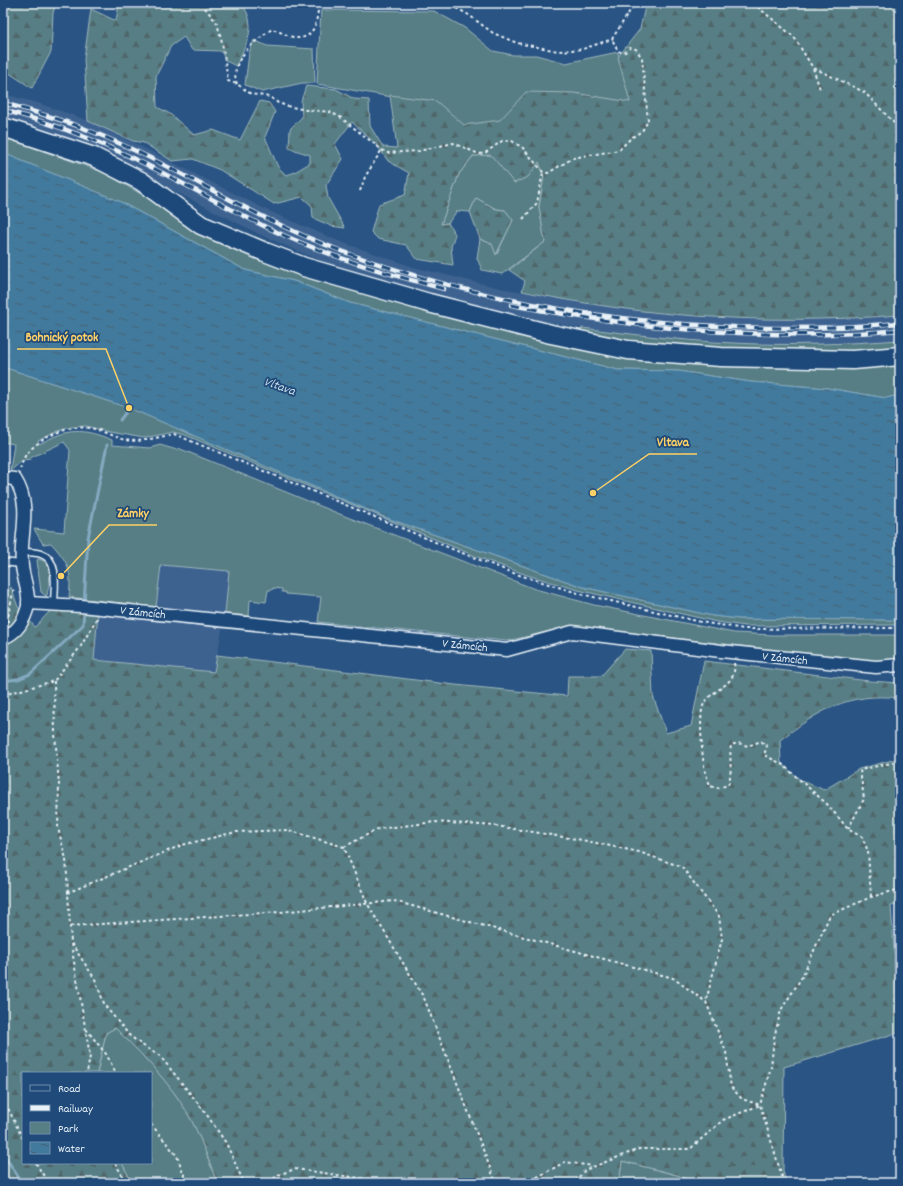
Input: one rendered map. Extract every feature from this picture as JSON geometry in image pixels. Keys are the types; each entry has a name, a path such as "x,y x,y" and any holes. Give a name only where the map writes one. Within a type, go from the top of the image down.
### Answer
{"main road":[{"path":"3,127 94,157 141,181 202,225 304,267 528,328 628,350 721,357 853,360 900,356"}],"street":[{"path":"3,478 15,479 23,490 25,504 21,564 28,603 24,620 16,631 3,638"},
{"name":"V Zámcích","path":"28,603 84,606 507,650 572,632 732,652 876,667 900,665"}],"lane":[{"path":"22,552 42,554 50,561 54,571 54,605"},
{"path":"3,562 21,564"}],"path":[{"path":"201,3 216,23 222,42 228,81 237,84 251,94 270,96 278,103 287,106 306,110 330,112 340,117 386,153 419,151 453,143 479,154 485,153 502,142 512,141 523,148 543,172 548,173 573,158 619,150 631,138 642,131 648,121 642,58 636,49 630,48 624,53 618,51 612,39"},
{"path":"237,84 235,72 246,49 253,42 272,29 298,38 307,36 317,24 319,3"},
{"path":"445,3 466,13 493,33 517,43 558,51 582,49 612,39 635,3"},
{"path":"753,3 794,37 814,68 820,89"},
{"path":"814,68 864,92 900,129"},
{"path":"360,191 365,177 381,150"},
{"path":"523,219 537,203 543,172"},
{"path":"15,479 27,453 44,440 70,428 91,428 126,440 144,440 174,434 457,551 516,574 581,594 701,622 744,629 900,628"},
{"path":"7,625 14,586 23,578"},
{"path":"3,695 54,681 81,646 103,608"},
{"path":"732,652 736,670 729,683 703,705 701,719 705,772 710,786 718,788 728,785 732,773 729,756 731,745 738,743 748,746 761,741 767,746 764,755 782,764 827,804 848,829 862,837 868,851 871,897"},
{"path":"54,681 55,734 59,784 58,828 66,860 71,943 90,1056 87,1072"},
{"path":"848,829 864,799 860,770 900,761"},
{"path":"67,893 182,845 236,832 288,830 344,847 378,829 435,822 496,826 596,843 639,852 682,868 719,916 722,939 706,1002"},
{"path":"344,847 366,903 424,998 496,1183"},
{"path":"784,1183 760,1104 771,1067 774,1038 781,1010 802,977 830,915 871,897 900,889"},
{"path":"71,926 280,912 394,901 673,978 706,1002 726,1052 732,1087 742,1099 760,1104"},
{"path":"71,943 95,979 105,1006 130,1036 160,1056 205,1112 226,1143 244,1183"},
{"path":"86,1028 106,1054 115,1072"},
{"path":"3,1098 22,1137"},
{"path":"574,1183 585,1170 639,1149 690,1149 723,1120 760,1104"},
{"path":"152,1125 177,1156 187,1183"},
{"path":"526,1183 565,1162 594,1167"},
{"path":"37,1164 48,1183"},
{"path":"116,1164 127,1183"},
{"path":"269,1183 278,1175 295,1169 394,1183"}],"shaded area":[{"path":"3,94 38,103 92,122 273,213 341,242 413,267 500,288 543,296 585,303 668,313 734,318 802,319 900,315 900,340 802,345 733,343 666,338 582,328 495,313 407,290 333,266 263,236 139,173 3,120"},
{"path":"161,565 229,571 225,614 214,673 93,660 100,601 156,607"}],"green space":[{"path":"3,3 56,3 53,13 51,52 32,88 3,69"},
{"path":"119,3 241,3 249,19 250,27 247,42 236,66 226,61 221,51 192,50 184,37 171,46 156,76 157,107 170,114 194,135 213,130 240,140 260,101 269,103 275,112 265,137 278,167 286,175 293,173 310,163 310,155 289,148 290,129 302,117 301,101 306,86 336,89 354,99 369,100 370,126 383,147 397,148 390,95 436,101 464,125 500,120 526,92 574,93 630,102 618,57 640,29 646,3 900,3 900,315 805,319 710,317 615,308 522,291 525,281 509,270 545,242 539,207 544,176 539,162 528,177 514,183 491,155 473,156 459,174 441,224 448,223 455,234 451,247 453,265 417,259 406,245 378,239 371,232 379,204 405,195 409,173 388,161 377,145 352,122 335,144 343,159 326,185 328,198 345,228 331,226 313,218 312,206 302,197 274,204 220,170 193,159 172,161 144,143 133,141 88,121 84,59 91,9 116,21"},
{"path":"321,10 434,11 465,28 493,51 513,55 536,55 566,63 618,52 632,104 464,126 392,97 317,84"},
{"path":"254,40 267,46 314,49 315,83 302,83 262,92 245,85 249,53"},
{"path":"3,137 103,172 222,241 549,342 900,361 900,395 886,398 827,388 751,382 678,371 618,370 350,303 294,281 245,270 119,201 3,153"},
{"path":"491,155 539,161 544,175 539,207 545,242 502,274 482,270 477,258 480,239 492,244 497,254 513,220 505,210 496,209 476,198 470,212 457,211 448,223 441,224 459,174 473,156"},
{"path":"476,198 496,209 505,210 513,220 496,255 492,244 480,239 470,212"},
{"path":"582,328 676,339 754,344 859,343 900,340 900,350 849,353 652,347 580,335"},
{"path":"3,367 129,408 387,518 583,587 713,616 740,619 900,620 900,625 745,626 717,622 578,590 527,575 480,558 185,435 173,432 144,438 109,432 86,426 71,427 58,431 38,441 40,444 59,435 84,432 92,433 112,440 112,445 150,448 160,445 177,450 178,448 347,517 535,589 594,605 734,633 773,635 900,635 900,660 874,662 573,626 507,641 318,622 321,597 286,594 286,592 282,592 282,589 273,588 272,590 268,590 266,602 250,600 249,616 225,614 229,571 161,565 156,607 69,597 70,580 68,568 62,556 51,543 43,544 34,529 64,532 70,450 64,442 30,458 31,460 22,461 10,471 14,444 3,442"},
{"path":"38,559 47,564 49,569 50,580 46,596 41,592"},
{"path":"11,587 18,607 35,627 51,610 98,613 94,660 214,672 217,655 455,685 567,696 568,676 601,676 625,649 651,651 653,696 666,733 691,726 704,661 869,681 900,683 900,698 865,698 850,701 822,712 780,740 781,763 799,779 824,790 859,769 900,758 900,904 891,906 900,1032 784,1067 783,1171 786,1183 696,1183 677,1175 622,1161 619,1183 217,1183 197,1131 180,1101 149,1063 115,1028 106,1033 97,1072 22,1072 22,1164 122,1164 132,1183 3,1183 3,622 7,593"},
{"path":"115,1028 149,1063 180,1101 197,1131 217,1183 132,1183 122,1164 152,1164 152,1072 97,1072 106,1033"},
{"path":"622,1161 677,1175 696,1183 619,1183"}],"water":[{"path":"3,153 119,201 245,270 294,281 350,303 618,370 678,371 751,382 827,388 886,398 900,395 900,620 740,619 713,616 583,587 387,518 129,408 3,367"}],"waterway":[{"path":"120,420 129,408 129,404"},
{"path":"84,604 88,538 107,445"},
{"path":"3,681 18,679 30,674 83,625 84,609"},
{"path":"3,1153 22,1183"}],"railway":[{"path":"3,103 36,112 88,130 151,159 275,223 339,250 406,273 474,292 544,306 615,317 687,324 758,328 830,327 900,323"},
{"path":"3,110 58,127 130,157 237,213 311,247 399,277 444,289"},
{"path":"511,305 608,321 705,331 802,335 900,330"}],"place":[{"name":"Bohnický potok","path":"129,408"},
{"name":"Vltava","path":"593,493"},
{"name":"Zámky","path":"61,576"}]}
